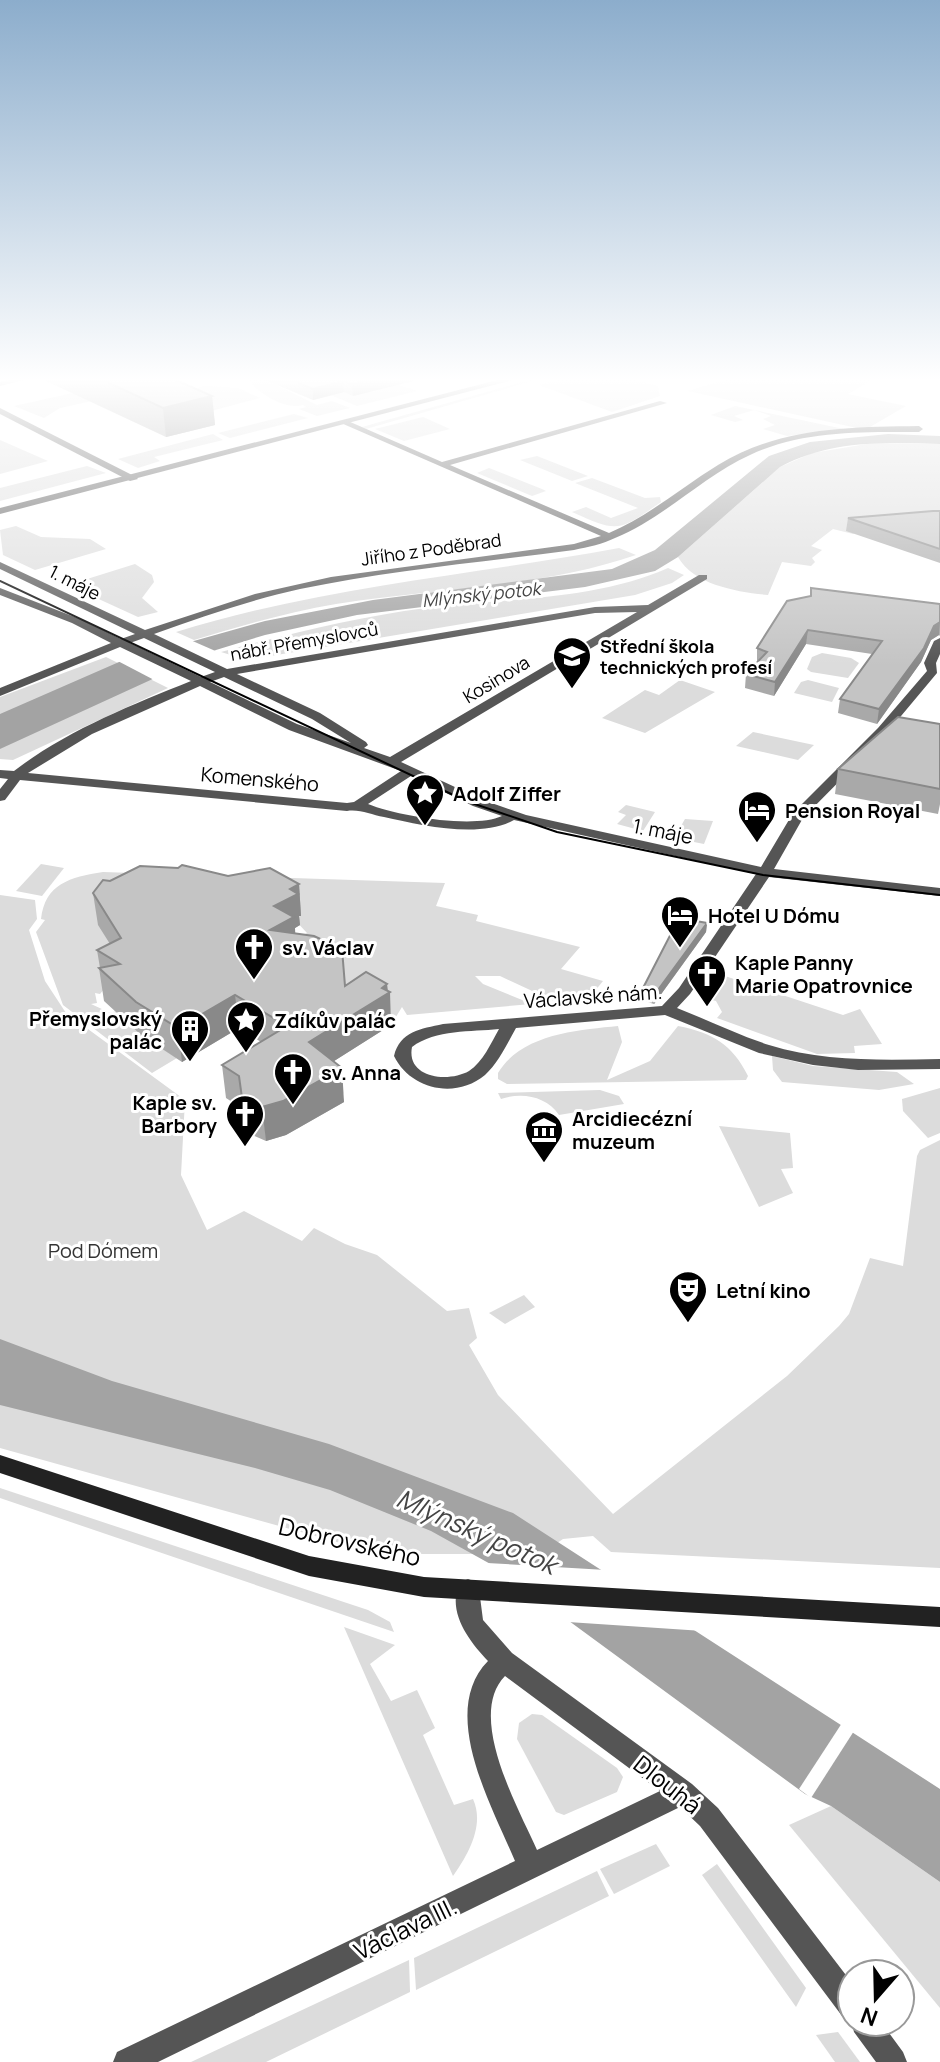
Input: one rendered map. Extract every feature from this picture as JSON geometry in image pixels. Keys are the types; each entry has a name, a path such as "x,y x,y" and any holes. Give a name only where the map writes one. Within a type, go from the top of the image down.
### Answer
{"main road":[{"name":"Dobrovského","path":"0,1464 309,1566 358,1577 468,1589 940,1617"}],"street":[{"path":"122,473 133,479"},
{"path":"0,511 155,473"},
{"path":"460,473 611,537"},
{"name":"Jiřího z Poděbrad","path":"0,692 199,613 300,586 574,547 611,537 649,518 718,473"},
{"name":"1. máje","path":"0,565 316,716 391,762"},
{"name":"Kosinova","path":"391,762 703,577"},
{"name":"1. máje","path":"0,591 124,645 293,727 391,762 512,815 575,833 765,872 940,892"},
{"name":"nábř. Přemyslovců","path":"0,797 16,776 84,735 219,671 595,610 647,608"},
{"path":"667,1010 685,991 810,802 889,732 937,672 930,663 940,641"},
{"path":"358,805 410,771"},
{"name":"Komenského","path":"0,774 343,807 358,805 380,814 480,825 499,822 512,815"},
{"name":"Václavské nám.","path":"511,1023 482,1067 468,1077 451,1082 429,1081 408,1072 401,1061 403,1046 421,1033 511,1023 667,1010 765,1049 813,1060 858,1065 940,1064"},
{"name":"Dlouhá","path":"468,1589 469,1622 504,1661 683,1793 731,1844 836,1985"},
{"path":"504,1661 484,1684 477,1712 483,1747 531,1867"},
{"name":"Václava III.","path":"127,2062 683,1793"},
{"path":"876,2038 893,2062"}],"green space":[{"path":"58,473 105,473 0,501 0,488"},
{"path":"478,473 502,473 546,491 532,496"},
{"path":"553,473 588,476 572,481"},
{"path":"773,473 940,473 940,524 859,530 853,534 833,529 811,546 822,550 812,558 815,562 811,566 782,562 768,595 743,592 705,581 685,567 678,557"},
{"path":"592,478 645,498 660,497 661,502 626,524 600,524 572,512 586,507 611,518 638,508 575,483"},
{"path":"16,526 41,537 90,539 106,549 35,570 3,555 0,530"},
{"path":"619,548 636,555 600,566 525,581 318,607 194,640 176,632 341,593"},
{"path":"135,564 152,575 154,582 142,598 158,612 138,617 68,585"},
{"path":"668,568 684,575 672,583 635,595 247,660 221,652 400,612 580,593 639,579"},
{"path":"822,653 851,658 859,663 848,678 811,672 807,669 812,657"},
{"path":"106,657 168,688 13,760 0,759 0,697"},
{"path":"680,680 715,692 645,733 602,718 645,690 659,695"},
{"path":"808,680 839,688 832,702 794,693 801,682"},
{"path":"753,732 814,745 798,760 736,746"},
{"path":"626,805 655,812 643,831 617,824 626,815 618,812"},
{"path":"685,819 713,821 704,844 674,838"},
{"path":"41,864 64,868 42,896 16,891"},
{"path":"103,872 445,883 436,906 478,915 476,921 580,947 561,969 603,981 590,997 556,1002 500,976 475,976 483,984 532,1004 407,1015 402,1007 391,1025 288,944 307,933 294,919 300,916 115,940 106,987 100,994 95,993 97,1003 91,1004 104,1010 102,1014 118,1011 141,1035 177,1058 152,1073 63,1005 36,932 45,920 41,919 43,907 54,890 70,880"},
{"name":"Pod Dómem","path":"0,895 35,900 37,919 29,930 45,981 66,1013 185,1100 181,1175 207,1230 244,1211 302,1241 314,1228 345,1244 377,1255 447,1311 469,1308 477,1338 469,1345 498,1395 613,1514 787,1376 839,1326 849,1314 870,1258 903,1266 917,1156 920,1150 940,1140 940,1568 611,1552 593,1536 563,1539 541,1554 408,1554 358,1548 0,1448"},
{"path":"719,974 843,1015 860,1009 882,1044 854,1046 855,1053 817,1054 717,1018 722,1012 716,1001 704,998"},
{"path":"618,1026 622,1042 607,1080 650,1061 678,1026 701,1032 720,1042 735,1056 748,1076 746,1080 507,1084 498,1079 498,1073 508,1060 536,1042 569,1032"},
{"path":"772,1056 813,1066 897,1072 914,1084 879,1090 782,1082 773,1070"},
{"path":"940,1088 940,1133 928,1138 903,1111 902,1099"},
{"path":"600,1090 619,1096 624,1104 559,1115 533,1097 501,1099 498,1093"},
{"path":"719,1126 790,1133 793,1168 781,1169 793,1193 759,1207"},
{"path":"524,1295 535,1307 505,1324 489,1313"},
{"path":"0,1488 368,1610 390,1622 394,1632 0,1498"},
{"path":"344,1627 395,1645 370,1664 391,1701 417,1690 435,1728 423,1735 454,1805 473,1799 476,1829 469,1849 453,1876"},
{"path":"532,1714 542,1715 617,1768 623,1777 617,1792 564,1815 556,1812 517,1739 519,1723"},
{"path":"831,1806 940,1882 940,2008 916,1979 916,1958 899,1958 789,1825"},
{"path":"656,1844 670,1866 614,1894 600,1869"},
{"path":"717,1864 806,1988 796,2007 702,1875"},
{"path":"597,1871 609,1896 416,1990 414,1958"},
{"path":"409,1960 410,1992 266,2062 191,2062"},
{"path":"836,2032 836,2038 842,2038 860,2062 835,2062 816,2035"}],"water":[{"name":"Mlýnský potok","path":"748,473 773,473 678,557 655,571 585,587 357,615 265,635 216,650 0,749 0,714 119,662 265,621 373,600 612,569 655,550"},
{"name":"Mlýnský potok","path":"0,1339 112,1381 329,1444 513,1513 940,1789 940,1882 831,1806 805,1794 494,1566 431,1531 330,1490 255,1468 0,1405"}],"pier":[{"path":"188,639 220,653 158,682 114,659"},
{"path":"487,1563 606,1570 703,1631 568,1622"},
{"path":"842,1723 854,1731 811,1798 799,1789"}],"building":[{"path":"940,511 940,549 848,518"},
{"path":"811,588 940,604 940,622 934,626 924,648 879,709 840,699 882,641 808,630 775,682 746,674 767,652 757,648 787,601 811,596"},
{"path":"898,717 940,724 940,789 838,769"},
{"path":"182,865 228,876 270,868 299,884 290,889 298,894 274,906 294,917 270,930 314,936 342,949 345,986 366,972 387,984 382,988 390,992 309,1042 342,1068 283,1101 262,1107 242,1098 239,1076 222,1065 287,1026 235,995 178,1028 136,1002 99,968 120,964 97,950 121,938 93,893 103,880 110,881 140,866 178,868"},
{"path":"679,918 707,923 655,994 642,990"}],"tram line":[{"path":"0,581 466,801 557,832 763,875 940,895"}],"place":[{"name":"Střední škola technických profesí","path":"572,690"},
{"name":"Adolf Ziffer","path":"425,827"},
{"name":"Pension Royal","path":"757,844"},
{"name":"Hotel U Dómu","path":"680,949"},
{"name":"sv. Václav","path":"254,981"},
{"name":"Kaple Panny Marie Opatrovnice","path":"707,1008"},
{"name":"Zdíkův palác","path":"246,1054"},
{"name":"Přemyslovský palác","path":"190,1063"},
{"name":"sv. Anna","path":"293,1106"},
{"name":"Kaple sv. Barbory","path":"245,1148"},
{"name":"Arcidiecézní muzeum","path":"544,1164"},
{"name":"Letní kino","path":"688,1324"}]}
